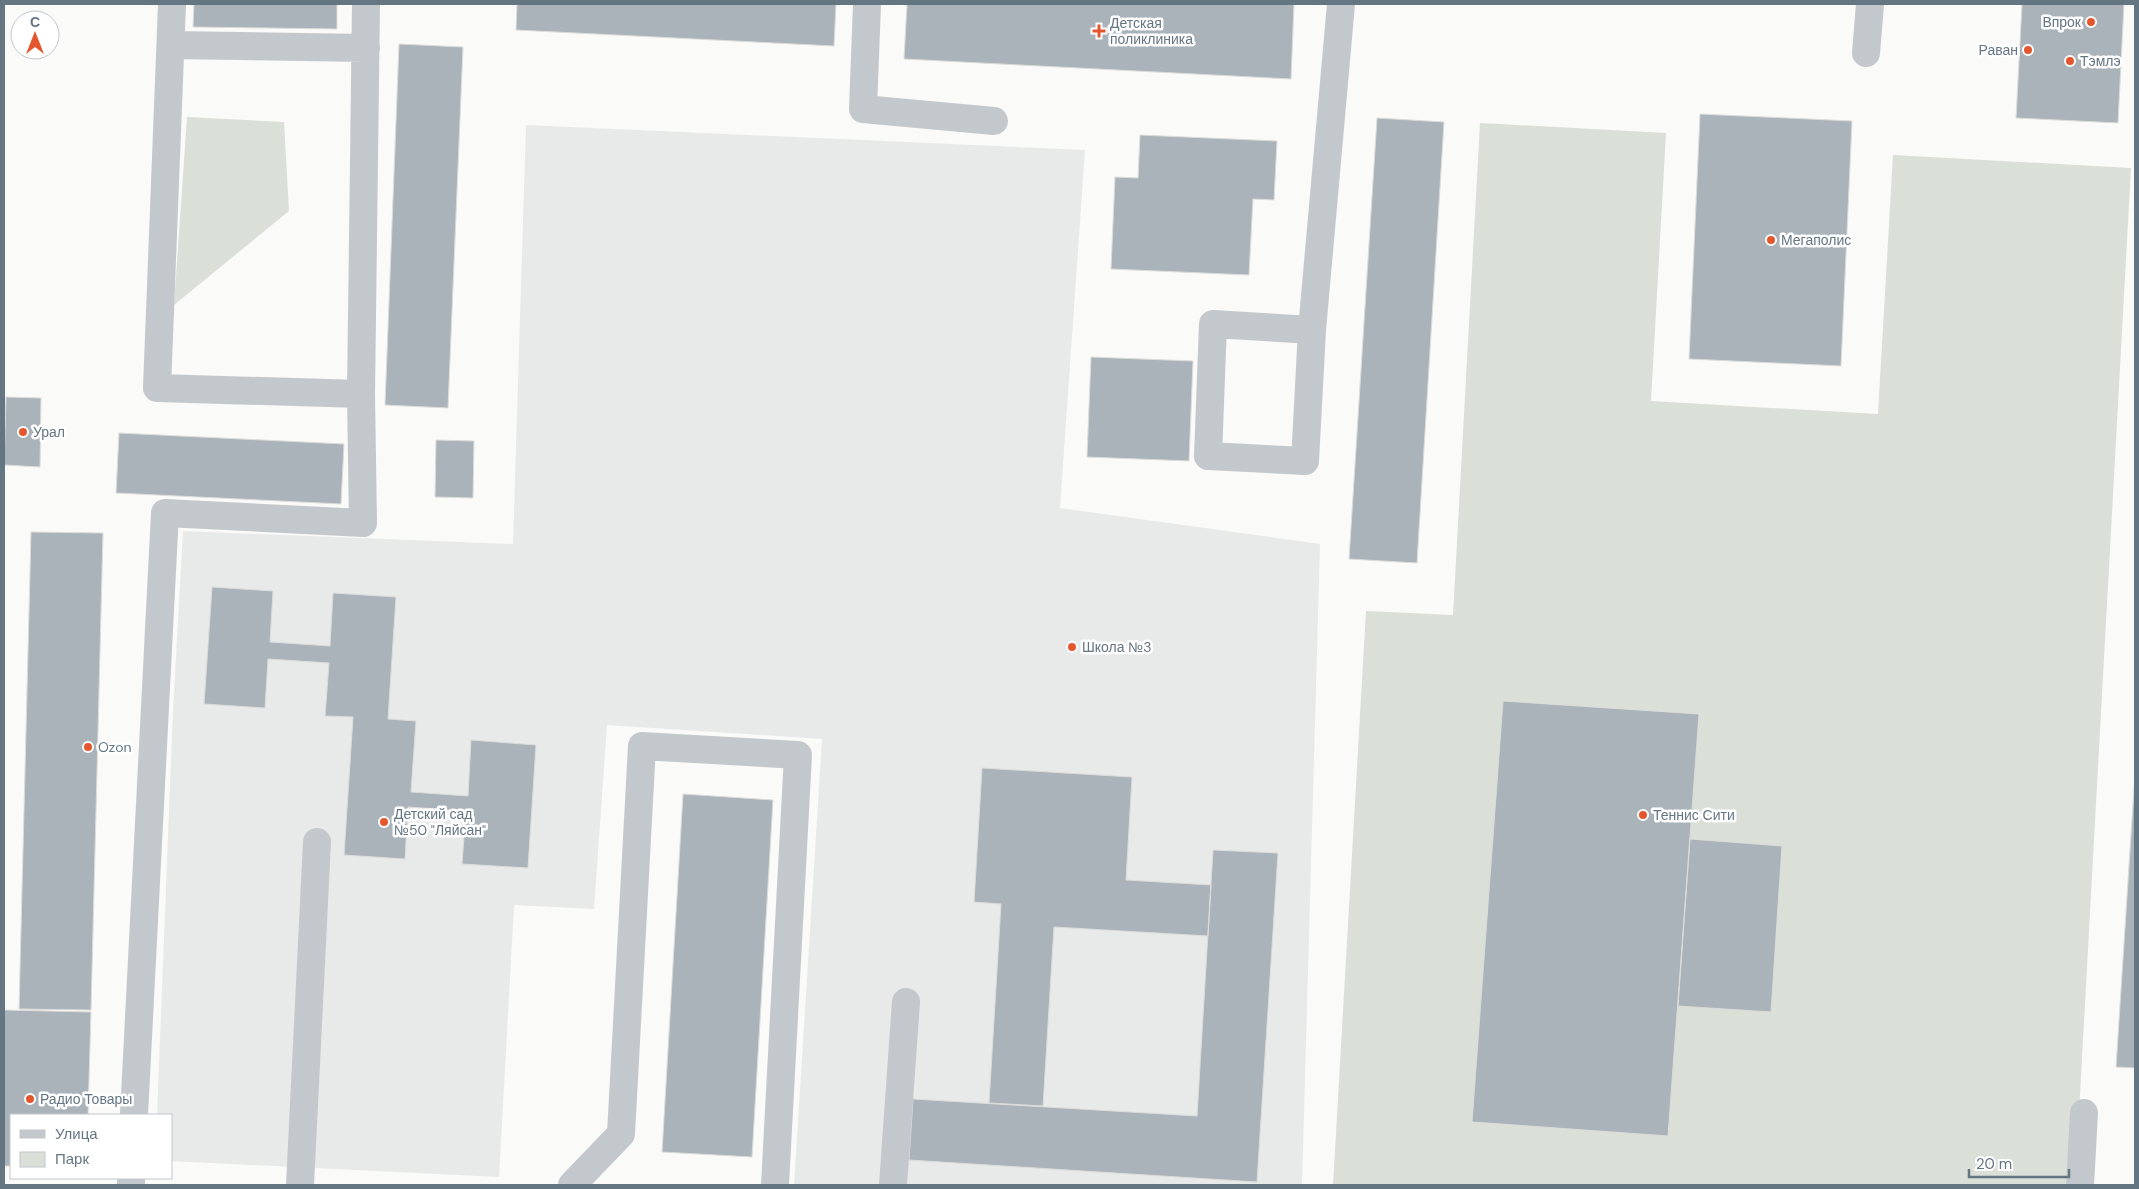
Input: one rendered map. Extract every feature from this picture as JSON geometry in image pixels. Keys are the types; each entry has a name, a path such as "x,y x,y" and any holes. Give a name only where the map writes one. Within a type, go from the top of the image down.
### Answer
{"lane":[{"path":"172,4 157,388 361,394"},
{"path":"134,1114 165,513 363,523 361,394 366,4"},
{"path":"867,4 863,109 994,121"},
{"path":"1312,330 1213,324 1208,456 1305,461 1312,330 1340,4"},
{"path":"1866,53 1870,4"},
{"path":"171,44 366,48"},
{"path":"572,1185 621,1134 642,746 798,754 775,1185"},
{"path":"300,1185 316,842"},
{"path":"892,1185 906,1002"},
{"path":"2080,1185 2084,1113"}],"shaded area":[{"name":"Школа №3","path":"526,125 1085,150 1060,508 1320,544 1302,1185 794,1185 822,739 607,725 594,909 514,905 499,1177 172,1161 172,1114 157,1114 173,710 183,531 513,544"}],"green space":[{"path":"187,117 284,122 289,211 174,305"},
{"path":"1480,123 1666,133 1651,401 1878,414 1893,155 2131,168 2075,1185 1333,1185 1366,611 1453,615"}],"building":[{"path":"194,4 337,4 337,29 193,27"},
{"path":"517,4 836,4 834,46 516,30"},
{"name":"Детская поликлиника","path":"907,4 1294,4 1291,79 904,59"},
{"name":"Тэмлэ","path":"2022,4 2124,4 2118,123 2016,118"},
{"path":"399,44 463,47 448,408 385,405"},
{"name":"Мегаполис","path":"1700,114 1852,121 1841,366 1689,359"},
{"path":"1377,118 1444,122 1417,563 1349,559"},
{"path":"1140,135 1277,141 1274,200 1253,199 1249,275 1111,269 1115,177 1138,178"},
{"path":"1091,357 1193,361 1189,461 1087,457"},
{"name":"Урал","path":"6,397 41,398 40,467 4,465"},
{"path":"119,433 344,444 341,504 116,493"},
{"path":"436,440 474,441 473,498 435,497"},
{"path":"31,532 103,533 91,1010 19,1009"},
{"path":"212,587 273,591 270,642 330,646 333,593 396,597 388,719 416,721 411,792 468,796 471,740 536,745 528,868 462,864 466,811 408,807 405,859 344,855 353,717 325,716 329,663 268,659 265,708 204,704"},
{"path":"1503,701 1699,714 1668,1136 1472,1122"},
{"path":"982,768 1132,777 1126,880 1211,885 1208,936 1054,927 1043,1106 989,1103 1001,904 974,902"},
{"path":"2135,773 2135,1068 2116,1067"},
{"path":"683,794 773,800 752,1157 662,1152"},
{"path":"1690,839 1782,846 1771,1012 1678,1006"},
{"path":"1213,850 1278,853 1257,1182 909,1160 913,1099 1197,1116"},
{"path":"4,1010 91,1012 88,1114 10,1114 10,1166 4,1166"}],"place":[{"name":"Впрок","path":"2091,22"},
{"name":"Детская поликлиника","path":"1099,31"},
{"name":"Раван","path":"2028,50"},
{"name":"Тэмлэ","path":"2070,61"},
{"name":"Мегаполис","path":"1771,240"},
{"name":"Урал","path":"23,432"},
{"name":"Школа №3","path":"1072,647"},
{"name":"Ozon","path":"88,747"},
{"name":"Теннис Сити","path":"1643,815"},
{"name":"Детский сад №50 \"Ляйсан\"","path":"384,822"},
{"name":"Радио Товары","path":"30,1099"}]}
